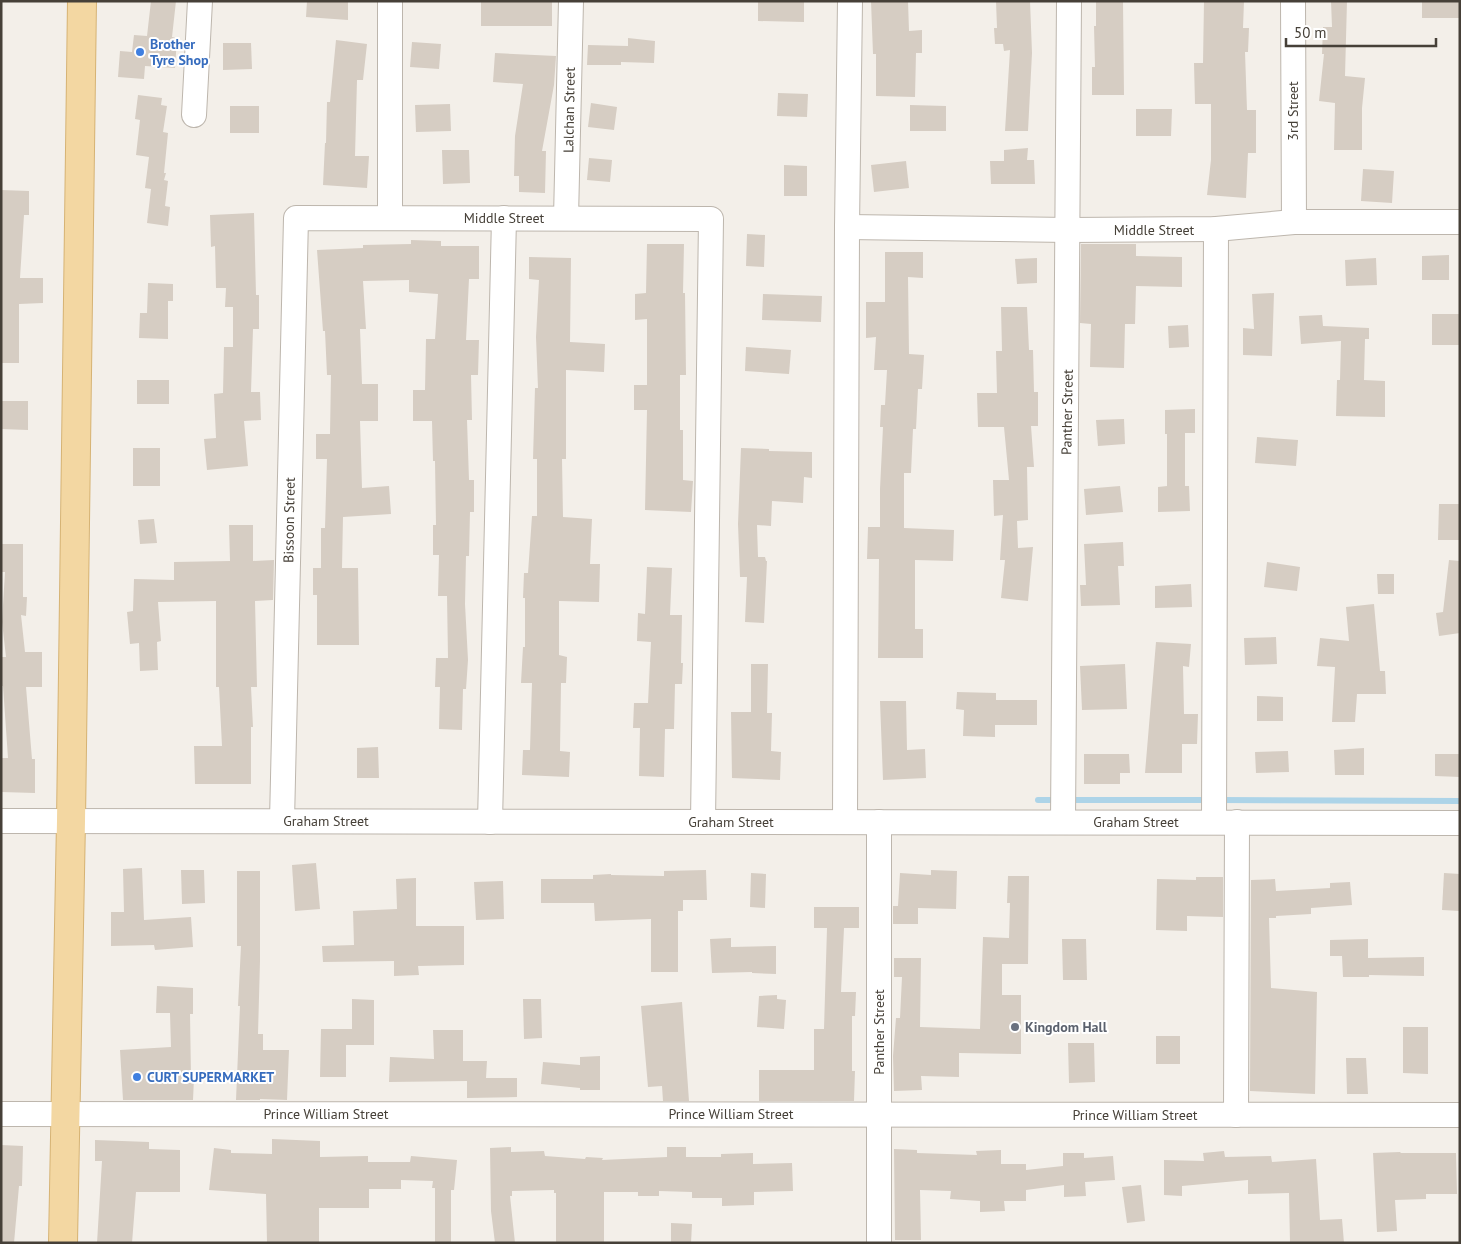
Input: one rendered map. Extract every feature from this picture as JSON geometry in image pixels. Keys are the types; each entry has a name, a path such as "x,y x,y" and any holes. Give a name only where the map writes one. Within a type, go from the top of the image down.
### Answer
{"main road":[{"path":"62,1243 71,821 82,1"}],"street":[{"path":"194,115 200,1"},
{"path":"390,1 390,218"},
{"name":"Lalchan Street","path":"566,218 571,1"},
{"path":"845,822 847,227 850,1"},
{"name":"Panther Street","path":"1063,822 1069,1"},
{"name":"3rd Street","path":"1293,1 1294,222"},
{"name":"Middle Street","path":"296,218 711,219 703,822"},
{"name":"Bissoon Street","path":"282,821 296,218"},
{"path":"490,822 504,218"},
{"name":"Middle Street","path":"847,227 1068,230 1216,229 1294,222 1460,222"},
{"path":"1214,822 1216,229"},
{"name":"Graham Street","path":"1,822 1214,822 1237,837 1460,823"},
{"name":"Panther Street","path":"879,822 879,1243"},
{"path":"1236,1115 1237,837"},
{"name":"Prince William Street","path":"1,1114 1460,1115"}],"building":[{"path":"151,1 176,1 172,37 177,38 175,68 145,66 144,79 118,77 120,51 132,52 134,35 147,36"},
{"path":"307,1 348,2 348,20 306,17"},
{"path":"481,1 552,1 552,26 481,26"},
{"path":"758,1 804,1 804,22 758,21"},
{"path":"871,1 908,1 909,31 922,30 922,53 916,53 915,97 876,96 876,54 873,54"},
{"path":"996,1 1030,1 1032,53 1028,131 1005,131 1010,50 1004,51 1003,44 995,44 994,28 997,28"},
{"path":"1096,1 1123,1 1124,95 1092,95 1092,67 1095,67 1094,26 1096,26"},
{"path":"1204,1 1244,1 1243,28 1249,28 1248,52 1245,52 1247,110 1256,110 1256,153 1248,153 1246,198 1207,195 1211,160 1211,104 1195,104 1194,63 1203,63"},
{"path":"1331,1 1347,1 1345,76 1365,78 1362,108 1362,150 1334,150 1335,103 1319,101 1324,54 1322,54 1323,27 1332,27"},
{"path":"1422,1 1460,1 1460,18 1422,18"},
{"path":"628,38 655,41 654,63 621,62 621,65 587,65 588,45 628,46"},
{"path":"336,40 367,44 363,80 357,80 355,156 369,156 367,188 323,185 327,102 330,102"},
{"path":"412,42 441,44 439,69 410,67"},
{"path":"223,43 251,43 252,69 223,70"},
{"path":"495,53 556,56 554,85 542,151 546,151 545,193 519,192 519,176 514,176 515,136 523,84 493,82"},
{"path":"778,93 808,94 807,117 777,116"},
{"path":"138,95 162,98 161,105 167,106 163,132 168,133 164,180 168,181 165,206 170,207 168,226 147,223 151,189 145,188 149,157 136,155 140,120 135,119"},
{"path":"591,103 617,107 614,130 588,127"},
{"path":"450,104 451,131 416,132 415,105"},
{"path":"910,105 946,106 946,131 910,131"},
{"path":"230,106 259,106 259,133 230,133"},
{"path":"1136,109 1172,109 1171,136 1136,136"},
{"path":"1028,148 1027,160 1034,160 1035,184 991,184 990,161 1004,161 1004,150"},
{"path":"442,150 469,150 470,183 443,184"},
{"path":"589,158 612,160 610,182 587,180"},
{"path":"906,161 909,188 874,192 871,165"},
{"path":"784,165 807,166 807,196 784,196"},
{"path":"1363,169 1394,171 1392,203 1361,201"},
{"path":"1,190 29,191 29,215 24,215 20,278 43,278 43,303 19,304 19,363 1,363"},
{"path":"254,213 256,295 259,295 259,329 253,329 251,392 260,392 261,420 244,421 248,466 207,470 204,439 216,438 214,394 223,393 224,347 233,347 233,307 225,307 226,288 216,288 215,246 211,247 210,215"},
{"path":"747,234 765,235 764,267 746,266"},
{"path":"411,240 441,241 441,246 479,246 479,279 469,279 466,340 479,340 478,375 471,375 472,420 467,420 469,480 474,480 474,512 470,512 469,556 466,556 465,604 468,660 466,689 463,689 462,730 439,729 440,687 435,687 436,658 448,658 447,596 438,596 439,555 433,555 433,525 436,525 432,421 413,421 413,390 425,390 426,339 435,339 438,294 409,292 409,280 363,281 366,329 360,329 362,384 378,384 378,421 360,421 362,488 389,486 391,514 343,517 342,568 358,568 359,645 317,645 317,595 313,595 313,568 321,568 321,528 325,528 327,459 316,459 316,434 330,434 331,375 327,375 325,331 323,331 317,250 363,248 363,245 411,244"},
{"path":"647,244 684,244 683,293 685,293 686,375 680,375 680,430 683,430 683,480 693,481 691,512 645,510 647,410 634,410 634,385 647,385 647,319 635,320 635,294 646,293"},
{"path":"1081,244 1136,244 1136,256 1182,257 1182,287 1136,286 1135,324 1125,324 1124,368 1090,367 1091,324 1080,323"},
{"path":"885,252 923,252 923,278 908,277 909,354 924,355 922,389 918,389 916,429 913,429 911,473 904,473 904,528 954,530 953,561 915,560 915,629 923,629 923,658 878,658 879,559 867,559 868,527 880,527 883,427 880,427 881,405 885,405 887,370 874,370 876,337 866,338 866,302 885,302"},
{"path":"1449,255 1449,280 1422,280 1422,256"},
{"path":"529,257 571,258 570,342 605,344 604,372 566,370 566,459 562,459 563,517 592,519 590,564 600,564 599,602 559,601 559,655 567,657 566,683 561,683 560,751 570,752 569,777 522,775 523,750 530,750 532,683 521,683 523,647 525,647 524,573 528,573 532,516 537,516 537,459 533,459 535,388 538,388 536,337 539,280 529,279"},
{"path":"1037,258 1037,283 1017,284 1015,259"},
{"path":"1376,258 1377,285 1346,286 1345,260"},
{"path":"148,283 173,284 173,301 168,301 168,339 139,338 140,313 147,313"},
{"path":"1274,293 1272,356 1243,355 1243,328 1254,329 1252,294"},
{"path":"763,294 822,296 821,322 762,320"},
{"path":"1001,307 1027,307 1029,350 1033,350 1034,392 1038,392 1038,426 1031,426 1034,467 1027,467 1028,520 1017,521 1018,548 1033,547 1028,601 1001,598 1005,560 1000,560 1003,515 994,516 993,480 1009,480 1004,427 978,427 977,393 997,393 996,351 1002,351"},
{"path":"1432,314 1460,314 1460,345 1432,345"},
{"path":"1322,315 1323,326 1369,328 1369,339 1365,339 1364,380 1385,381 1385,417 1336,416 1337,380 1340,380 1341,341 1301,344 1299,316"},
{"path":"1188,325 1189,347 1169,348 1168,326"},
{"path":"746,347 791,350 789,374 745,371"},
{"path":"137,380 169,380 169,404 137,404"},
{"path":"1,401 28,401 28,430 1,429"},
{"path":"1195,409 1195,433 1185,433 1185,486 1189,486 1190,511 1158,512 1158,487 1167,486 1165,410"},
{"path":"1124,419 1125,444 1098,446 1096,420"},
{"path":"1257,437 1298,440 1296,466 1255,463"},
{"path":"133,448 160,448 160,486 133,486"},
{"path":"741,448 812,452 812,478 804,477 803,503 772,501 771,526 757,525 758,557 765,557 767,561 764,623 745,622 747,577 740,577 738,524"},
{"path":"1120,486 1123,512 1086,515 1084,489"},
{"path":"1439,504 1460,504 1460,540 1438,540"},
{"path":"154,519 157,543 140,544 138,520"},
{"path":"229,525 253,525 253,561 274,560 273,600 255,601 257,687 251,687 253,727 251,727 251,784 195,784 194,746 222,746 219,687 216,687 216,601 158,602 161,641 157,642 158,670 140,671 139,643 130,644 127,612 133,611 134,579 174,580 174,562 230,561"},
{"path":"1123,542 1124,566 1118,566 1120,605 1081,606 1080,585 1086,585 1084,544"},
{"path":"1,544 23,544 23,597 27,597 26,616 21,615 25,652 42,652 42,687 26,687 32,759 35,759 35,793 1,792 1,758 8,758 3,686 1,686 1,657 6,657 2,622 5,572 1,572"},
{"path":"1449,560 1460,561 1460,633 1439,636 1436,613 1443,612"},
{"path":"1267,562 1300,567 1297,591 1264,587"},
{"path":"647,567 672,568 670,615 682,615 682,684 675,684 674,729 665,729 664,777 639,776 640,728 633,728 634,703 648,703 651,642 637,641 638,613 645,614"},
{"path":"1377,574 1394,574 1394,594 1378,594"},
{"path":"1191,584 1192,607 1155,608 1155,586"},
{"path":"1374,604 1380,671 1385,671 1386,694 1357,694 1355,722 1332,722 1335,667 1317,666 1320,638 1349,641 1346,607"},
{"path":"1276,637 1277,664 1245,665 1244,638"},
{"path":"1156,642 1191,644 1189,667 1183,666 1184,714 1198,714 1197,744 1182,744 1182,773 1145,773"},
{"path":"751,664 768,664 767,713 772,713 771,751 781,752 780,780 732,778 731,712 751,712"},
{"path":"1125,664 1127,709 1082,710 1080,666"},
{"path":"957,692 996,693 996,700 1037,700 1037,725 995,725 995,737 963,736 964,710 956,709"},
{"path":"1257,696 1283,697 1283,721 1257,721"},
{"path":"880,701 906,701 907,750 925,749 926,778 883,780"},
{"path":"378,747 379,778 357,778 357,748"},
{"path":"1364,748 1364,775 1335,775 1334,750"},
{"path":"1288,751 1289,772 1256,773 1255,752"},
{"path":"1084,754 1129,754 1130,773 1120,773 1120,784 1084,784"},
{"path":"1435,754 1460,754 1460,777 1435,776"},
{"path":"316,863 320,909 295,911 292,865"},
{"path":"142,868 144,920 191,917 193,947 155,950 154,945 111,946 111,912 124,912 123,869"},
{"path":"181,870 204,870 205,903 182,904"},
{"path":"706,870 707,900 683,900 683,911 678,911 678,972 651,972 651,919 595,921 594,903 541,903 541,879 593,879 593,875 611,874 664,876 664,871"},
{"path":"931,870 957,871 956,909 918,908 918,924 893,924 893,906 898,906 900,873 931,875"},
{"path":"237,871 260,871 258,1034 263,1034 263,1050 289,1050 287,1100 236,1100 241,946 237,946"},
{"path":"751,873 766,874 765,908 750,907"},
{"path":"1444,873 1460,874 1460,911 1442,910"},
{"path":"1008,876 1029,876 1028,964 1002,964 1002,995 1021,995 1021,1054 959,1053 959,1077 921,1076 922,1090 894,1091 893,1056 896,1018 900,1018 902,977 894,977 894,958 921,958 920,1027 980,1029 983,937 1009,938 1010,903 1007,903"},
{"path":"1196,877 1223,877 1223,917 1187,916 1187,931 1156,930 1157,879 1196,880"},
{"path":"416,878 416,926 464,926 464,965 418,966 419,975 394,976 394,961 323,962 322,946 354,945 353,911 397,909 396,879"},
{"path":"1275,879 1276,891 1330,888 1330,883 1350,882 1352,905 1311,908 1311,914 1269,918 1271,988 1317,992 1315,1094 1250,1091 1251,880"},
{"path":"503,881 504,919 476,920 474,882"},
{"path":"814,907 859,907 859,928 844,928 841,992 856,992 855,1016 852,1016 852,1071 855,1071 854,1101 759,1101 759,1070 814,1070 814,1029 824,1029 827,928 814,928"},
{"path":"731,938 731,947 776,946 776,974 752,972 712,973 710,939"},
{"path":"1062,939 1086,939 1087,980 1063,980"},
{"path":"1368,939 1368,958 1424,957 1424,976 1369,975 1369,977 1343,977 1342,956 1330,956 1330,940"},
{"path":"157,986 193,988 193,1014 190,1014 191,1078 194,1078 193,1100 123,1100 120,1050 171,1047 170,1013 156,1013"},
{"path":"777,995 777,999 786,1000 784,1029 757,1027 759,996"},
{"path":"352,999 374,1000 374,1045 346,1045 346,1077 320,1077 321,1029 352,1029"},
{"path":"523,999 541,999 542,1038 524,1039"},
{"path":"682,1002 689,1101 663,1101 662,1086 648,1087 641,1006"},
{"path":"1403,1027 1428,1027 1428,1074 1403,1073"},
{"path":"433,1030 463,1030 463,1061 487,1061 486,1078 517,1078 517,1097 467,1098 467,1081 389,1082 390,1057 434,1059"},
{"path":"1156,1036 1180,1036 1180,1064 1156,1064"},
{"path":"1068,1043 1094,1043 1095,1082 1069,1083"},
{"path":"600,1056 600,1090 580,1090 580,1088 541,1084 543,1062 580,1065 580,1057"},
{"path":"1346,1058 1366,1058 1368,1094 1347,1094"},
{"path":"272,1139 320,1141 320,1157 368,1156 368,1162 410,1162 411,1156 457,1160 454,1190 451,1190 451,1242 435,1242 435,1188 432,1188 433,1181 401,1180 401,1189 369,1189 369,1208 319,1208 319,1243 267,1243 266,1194 209,1190 214,1148 231,1150 231,1153 272,1154"},
{"path":"95,1140 149,1142 149,1149 180,1150 180,1192 136,1192 132,1243 97,1243 102,1161 95,1161"},
{"path":"1,1145 23,1146 22,1186 19,1186 14,1243 1,1243"},
{"path":"511,1147 511,1152 544,1151 545,1156 585,1159 586,1157 603,1158 602,1160 667,1157 667,1147 686,1147 686,1157 721,1157 721,1154 753,1153 753,1164 792,1163 793,1191 754,1192 754,1205 722,1206 722,1198 692,1198 692,1192 659,1191 659,1196 638,1196 638,1192 604,1192 604,1243 556,1243 556,1193 554,1193 554,1190 512,1191 512,1196 510,1196 515,1243 495,1243 491,1211 490,1148"},
{"path":"894,1149 917,1150 917,1153 977,1155 976,1151 1001,1150 1001,1164 1026,1164 1026,1170 1063,1166 1063,1153 1084,1153 1084,1158 1113,1156 1115,1180 1085,1182 1086,1196 1064,1197 1064,1185 1026,1190 1026,1201 1004,1201 1005,1211 980,1212 980,1201 950,1199 951,1191 920,1190 921,1240 895,1240"},
{"path":"1224,1151 1225,1157 1271,1156 1272,1162 1316,1159 1320,1220 1342,1219 1344,1243 1290,1243 1289,1193 1248,1194 1248,1180 1182,1186 1182,1196 1164,1195 1164,1160 1204,1161 1203,1153"},
{"path":"1373,1153 1456,1153 1457,1194 1426,1194 1426,1199 1395,1200 1397,1231 1377,1232"},
{"path":"1141,1185 1145,1221 1127,1223 1122,1187"},
{"path":"671,1223 692,1224 691,1243 671,1243"}],"waterway":[{"path":"1038,800 1210,800"},
{"path":"1220,800 1460,801"}],"place":[{"name":"Brother Tyre Shop","path":"140,52"},
{"name":"Kingdom Hall","path":"1015,1027"},
{"name":"CURT SUPERMARKET","path":"137,1077"}]}
